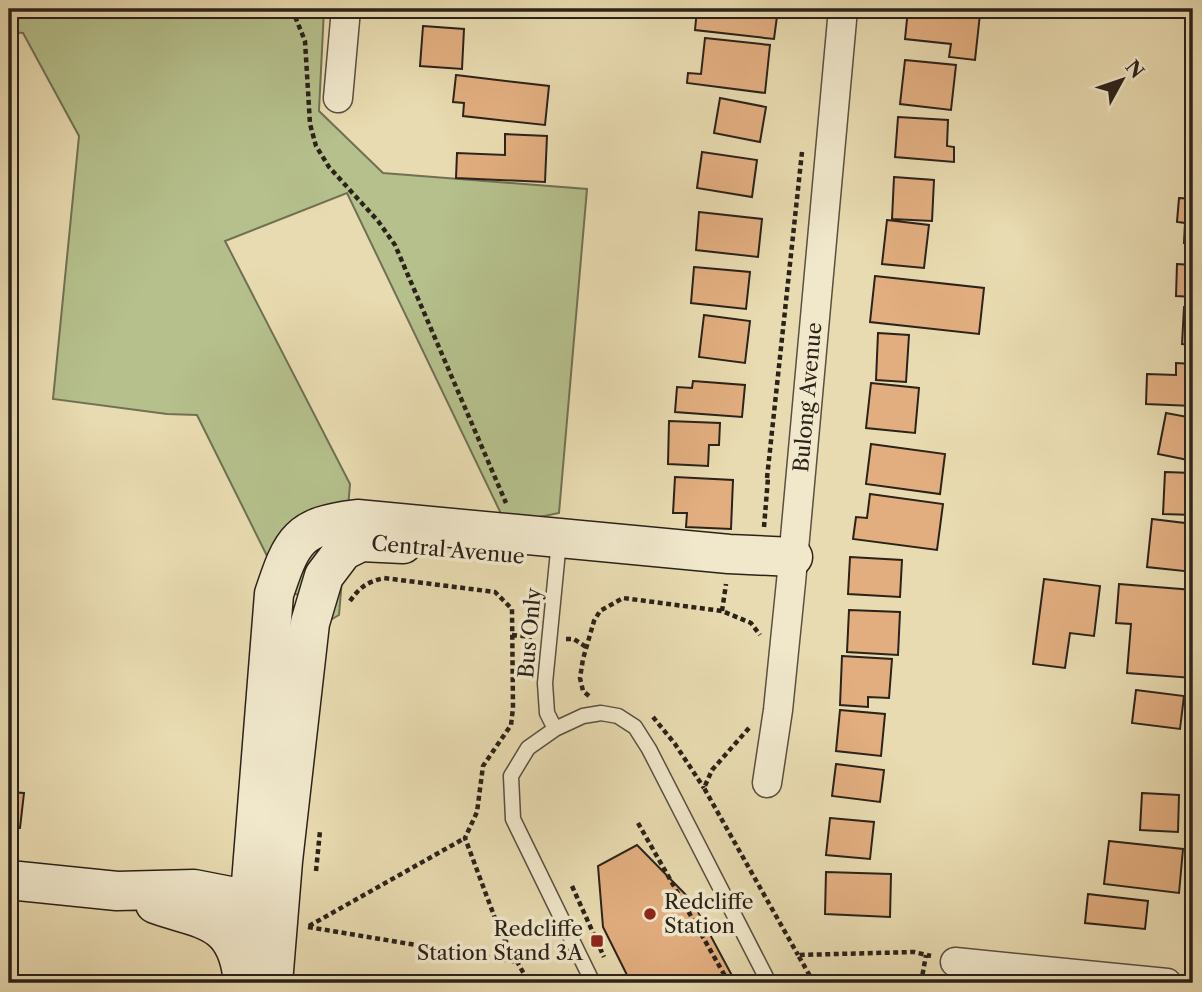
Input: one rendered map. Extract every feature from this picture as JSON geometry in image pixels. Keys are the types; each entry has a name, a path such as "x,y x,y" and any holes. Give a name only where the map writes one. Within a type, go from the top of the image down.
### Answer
{"street":[{"path":"338,98 346,9"},
{"name":"Bulong Avenue","path":"767,783 778,710 792,570 843,9"},
{"name":"Central Avenue","path":"243,983 219,878 237,861 248,837 258,793 274,594 294,542 310,530 330,522 357,519 558,549"},
{"name":"Central Avenue","path":"272,983 310,623 324,576 342,551 361,542 558,549 792,570"},
{"name":"Central Avenue","path":"228,908 258,793"},
{"name":"Central Avenue","path":"228,908 270,883 283,861"},
{"path":"9,880 117,891 228,908"},
{"name":"Central Avenue","path":"228,908 265,938 271,956 272,983"},
{"path":"955,962 1167,983"}],"lane":[{"name":"Bus Only","path":"555,729 547,713 545,683 558,549"},
{"path":"593,983 513,819 511,776 528,748 555,729 583,716 600,713 618,716 635,727 649,749 769,983"}],"path":[{"path":"292,9 305,41 310,124 316,146 329,167 378,221 394,245 508,508"},
{"path":"767,478 802,147"},
{"path":"346,612 360,587 384,578 495,592 512,609 511,725 482,766 477,812 465,838 308,927 518,962"},
{"path":"591,697 583,691 580,678 594,621 600,611 622,598 722,611 751,622 765,641"},
{"path":"645,712 654,718 676,744 704,788 814,983"},
{"path":"704,788 712,770 749,729 752,716"},
{"path":"319,845 321,818"},
{"path":"638,823 729,983"},
{"path":"465,838 499,929 529,983"},
{"path":"572,886 606,962"},
{"path":"798,955 914,952 955,962"},
{"path":"920,983 926,955"}],"green space":[{"path":"9,9 324,9 319,111 383,173 587,189 559,513 506,524 347,193 225,241 350,484 339,615 315,629 306,596 285,592 197,415 167,414 53,399 79,136 23,33 9,32"}],"building":[{"path":"423,9 469,9 468,16 423,13"},
{"path":"697,9 778,9 774,39 695,30"},
{"path":"908,9 980,14 975,60 949,57 951,44 905,39"},
{"path":"1185,9 1193,9 1193,24 1185,24"},
{"path":"423,26 464,29 462,69 420,66"},
{"path":"705,38 770,45 765,93 687,83 688,73 701,74"},
{"path":"905,60 956,65 951,110 900,104"},
{"path":"456,75 549,86 545,125 463,116 464,103 453,102"},
{"path":"720,98 766,107 760,142 714,133"},
{"path":"898,117 948,120 947,146 954,147 954,162 895,157"},
{"path":"505,134 547,136 545,182 456,178 457,153 505,155"},
{"path":"1189,142 1193,142 1193,188 1187,188"},
{"path":"702,152 757,160 752,197 697,188"},
{"path":"894,177 934,180 932,221 892,219"},
{"path":"1179,198 1193,199 1193,243 1184,243 1185,223 1177,222"},
{"path":"699,212 762,219 758,257 696,250"},
{"path":"887,220 929,225 924,268 882,264"},
{"path":"1177,264 1193,265 1193,297 1176,296"},
{"path":"694,267 750,272 746,309 691,303"},
{"path":"875,276 984,288 979,334 870,322"},
{"path":"1184,307 1193,308 1193,345 1182,344"},
{"path":"704,315 750,321 745,363 699,357"},
{"path":"878,333 909,335 906,382 876,380"},
{"path":"1176,363 1193,364 1193,406 1146,404 1147,374 1176,375"},
{"path":"693,381 745,385 742,417 675,412 677,387 692,388"},
{"path":"871,383 919,388 915,433 866,428"},
{"path":"1166,413 1193,418 1193,461 1158,454"},
{"path":"669,421 720,423 719,445 709,445 708,466 668,464"},
{"path":"871,444 945,454 940,494 866,484"},
{"path":"1165,472 1193,473 1193,515 1163,514"},
{"path":"675,477 733,480 731,529 686,527 687,513 673,513"},
{"path":"870,494 943,504 937,550 853,539 856,517 867,518"},
{"path":"1152,519 1193,524 1193,572 1147,567"},
{"path":"850,557 902,560 900,597 848,594"},
{"path":"1044,579 1100,586 1094,636 1070,633 1065,668 1033,664"},
{"path":"1119,584 1193,590 1193,678 1127,673 1131,624 1116,623"},
{"path":"849,610 900,612 898,655 847,652"},
{"path":"842,656 892,659 889,698 868,697 868,707 840,705"},
{"path":"1136,690 1184,696 1180,729 1132,723"},
{"path":"840,710 885,714 881,756 836,751"},
{"path":"836,764 884,770 880,802 832,796"},
{"path":"9,792 24,793 20,828 9,827"},
{"path":"1142,793 1179,795 1178,832 1140,830"},
{"path":"830,818 874,822 870,859 826,855"},
{"path":"1109,841 1183,849 1179,893 1104,884"},
{"name":"Redcliffe Station","path":"637,845 692,901 736,983 631,983 603,927 598,866"},
{"path":"826,872 891,874 890,917 825,914"},
{"path":"1088,894 1148,901 1145,929 1085,923"}],"place":[{"name":"Redcliffe Station","path":"650,914"},
{"name":"Redcliffe Station Stand 3A","path":"597,941"}]}
